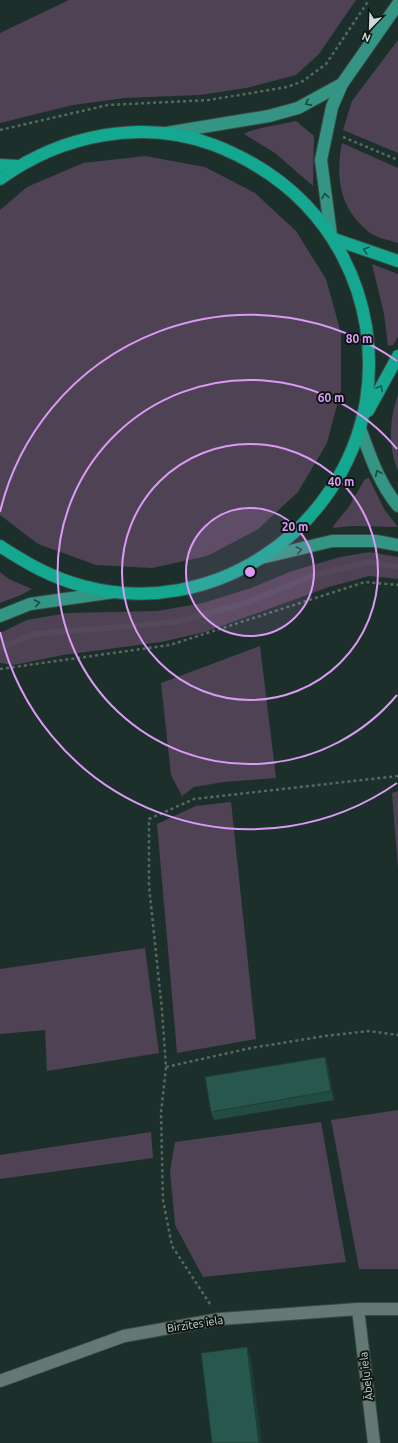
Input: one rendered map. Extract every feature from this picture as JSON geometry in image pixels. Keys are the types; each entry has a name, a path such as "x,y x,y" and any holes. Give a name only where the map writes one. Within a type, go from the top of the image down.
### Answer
{"highway":[{"path":"0,179 18,166 44,152 73,142 102,135 133,132 163,133 203,141 240,156 275,176 306,203 332,237 352,273 363,308 369,346 369,384 361,424 349,459 332,489 316,510 288,539 261,558 235,572 206,583 184,588 147,593 117,592 84,586 52,576 23,561 0,546"},
{"path":"0,165 18,166"},
{"path":"332,237 398,261"},
{"path":"361,424 398,356"}],"main road":[{"path":"332,237 321,160 332,107 342,84 398,4"},
{"path":"163,133 269,116 298,108 342,84"},
{"path":"361,424 371,459 386,490 398,506"},
{"path":"261,558 332,541 376,541 398,545"},
{"path":"0,616 30,604 117,592"}],"street":[{"name":"Birzītes iela","path":"0,1381 124,1336 220,1319 358,1309 398,1309"},
{"name":"Ābeļu iela","path":"358,1309 374,1443"}],"path":[{"path":"0,130 108,106 209,100 287,87 303,81 326,64 368,0"},
{"path":"339,136 398,160"},
{"path":"0,669 170,645 365,582 398,585"},
{"path":"220,1319 172,1246 163,1200 161,1113 166,1067 162,1010 149,886 149,820 194,799 398,776"},
{"path":"166,1067 251,1048 325,1036 369,1031 398,1035"}],"shaded area":[{"path":"69,0 356,0 319,54 296,75 246,88 200,95 124,98 73,105 0,123 0,33"},
{"path":"398,40 398,153 343,130 352,101"},
{"path":"296,121 314,136 313,186 275,153 244,134 260,128"},
{"path":"342,143 398,168 398,243 369,232 359,223 346,203 342,192 339,168"},
{"path":"145,156 205,167 255,193 296,231 326,279 341,333 341,390 327,443 298,492 257,530 207,556 152,568 96,565 38,544 0,515 0,210 27,187 83,163"},
{"path":"372,264 398,274 398,337 393,345 388,346 384,314"},
{"path":"398,395 398,471 391,443 391,424"},
{"path":"369,478 384,509 398,527 351,526 333,528 348,508 365,479"},
{"path":"369,552 398,557 398,579 369,576 329,587 205,632 161,642 63,655 14,665 0,663 0,633 27,620 67,613 157,611 203,603 251,588 292,571 340,557"},
{"path":"0,572 9,579 32,589 0,603"},
{"path":"260,646 276,778 224,782 194,787 182,796 171,775 161,683"},
{"path":"398,791 398,869 392,793"},
{"path":"231,802 256,1039 177,1053 157,824 196,806"},
{"path":"145,948 159,1053 47,1071 45,1030 0,1034 0,969"},
{"path":"398,1110 398,1269 359,1269 331,1120"},
{"path":"321,1122 346,1262 203,1277 175,1225 170,1171 175,1142"},
{"path":"151,1132 153,1158 0,1179 0,1155"}],"building":[{"path":"325,1057 331,1091 211,1112 205,1077"},
{"path":"247,1347 259,1443 212,1443 201,1353"}],"waterway":[{"path":"0,648 34,634 176,622 246,603 315,575 369,562 398,567"}]}
